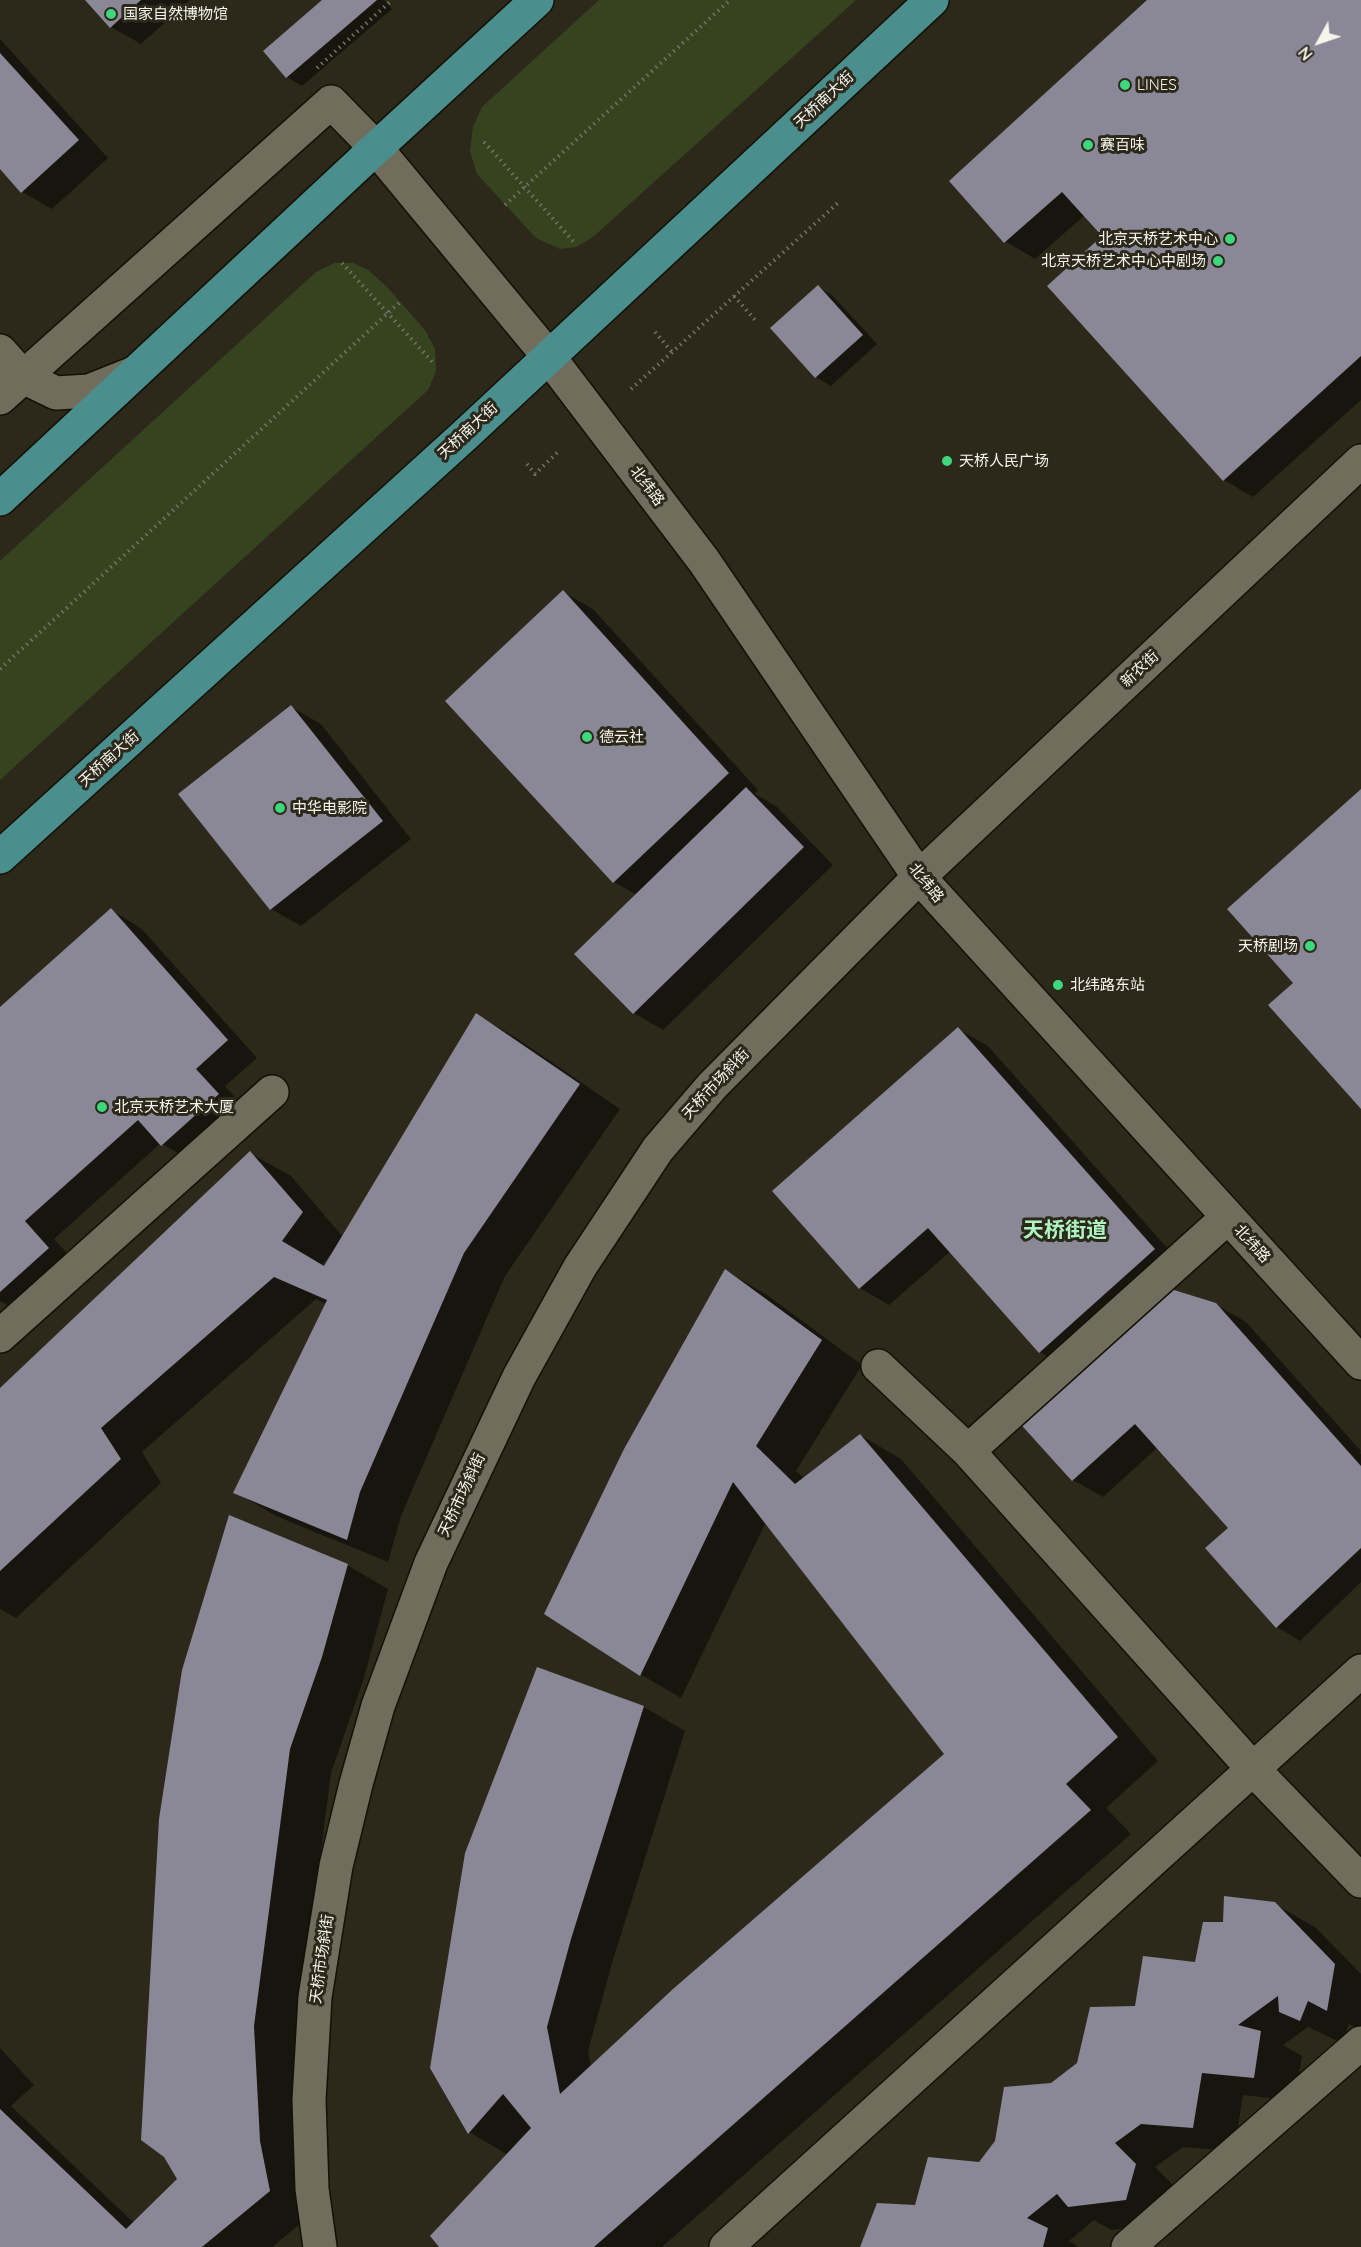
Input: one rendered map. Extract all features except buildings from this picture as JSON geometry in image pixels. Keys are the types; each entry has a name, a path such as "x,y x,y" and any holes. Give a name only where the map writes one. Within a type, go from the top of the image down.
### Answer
{"main road":[{"path":"0,499 537,0"},
{"name":"天桥南大街","path":"0,857 549,357 932,0"}],"street":[{"name":"北纬路","path":"12,388 331,102 376,148 549,357 704,561 919,877 1361,1363"},
{"path":"0,351 12,388 56,393 89,391 135,373"},
{"name":"新农街","path":"919,877 1361,461"},
{"name":"天桥市场斜街","path":"320,2247 312,2189 309,2100 316,1986 336,1866 359,1773 378,1706 431,1563 489,1438 552,1317 586,1257 658,1149 712,1086 919,877"},
{"path":"0,1336 272,1092"},
{"path":"968,1451 1228,1217"},
{"path":"878,1366 968,1451 1253,1769 1361,1881"},
{"path":"726,2247 1361,1671"},
{"path":"1128,2247 1361,2043"}],"path":[{"path":"505,205 730,0"},
{"path":"484,142 574,242"},
{"path":"631,389 838,203"},
{"path":"342,263 435,365"},
{"path":"734,296 756,321"},
{"path":"0,669 400,302"},
{"path":"655,332 672,352"},
{"path":"527,464 535,474 558,452"}],"green space":[{"path":"599,0 856,0 593,237 576,247 560,249 536,238 477,174 470,151 473,127 482,107"},
{"path":"335,263 353,263 368,270 387,287 425,330 435,349 436,371 428,390 0,780 0,561 316,272"}],"place":[{"name":"国家自然博物馆","path":"111,14"},
{"name":"LINES","path":"1125,85"},
{"name":"赛百味","path":"1088,145"},
{"name":"北京天桥艺术中心","path":"1230,239"},
{"name":"北京天桥艺术中心中剧场","path":"1218,261"},
{"name":"天桥人民广场","path":"947,461"},
{"name":"德云社","path":"587,737"},
{"name":"中华电影院","path":"280,808"},
{"name":"天桥剧场","path":"1310,946"},
{"name":"北纬路东站","path":"1058,985"},
{"name":"北京天桥艺术大厦","path":"102,1107"}],"district":[{"name":"天桥街道","path":"1065,1231"}]}
